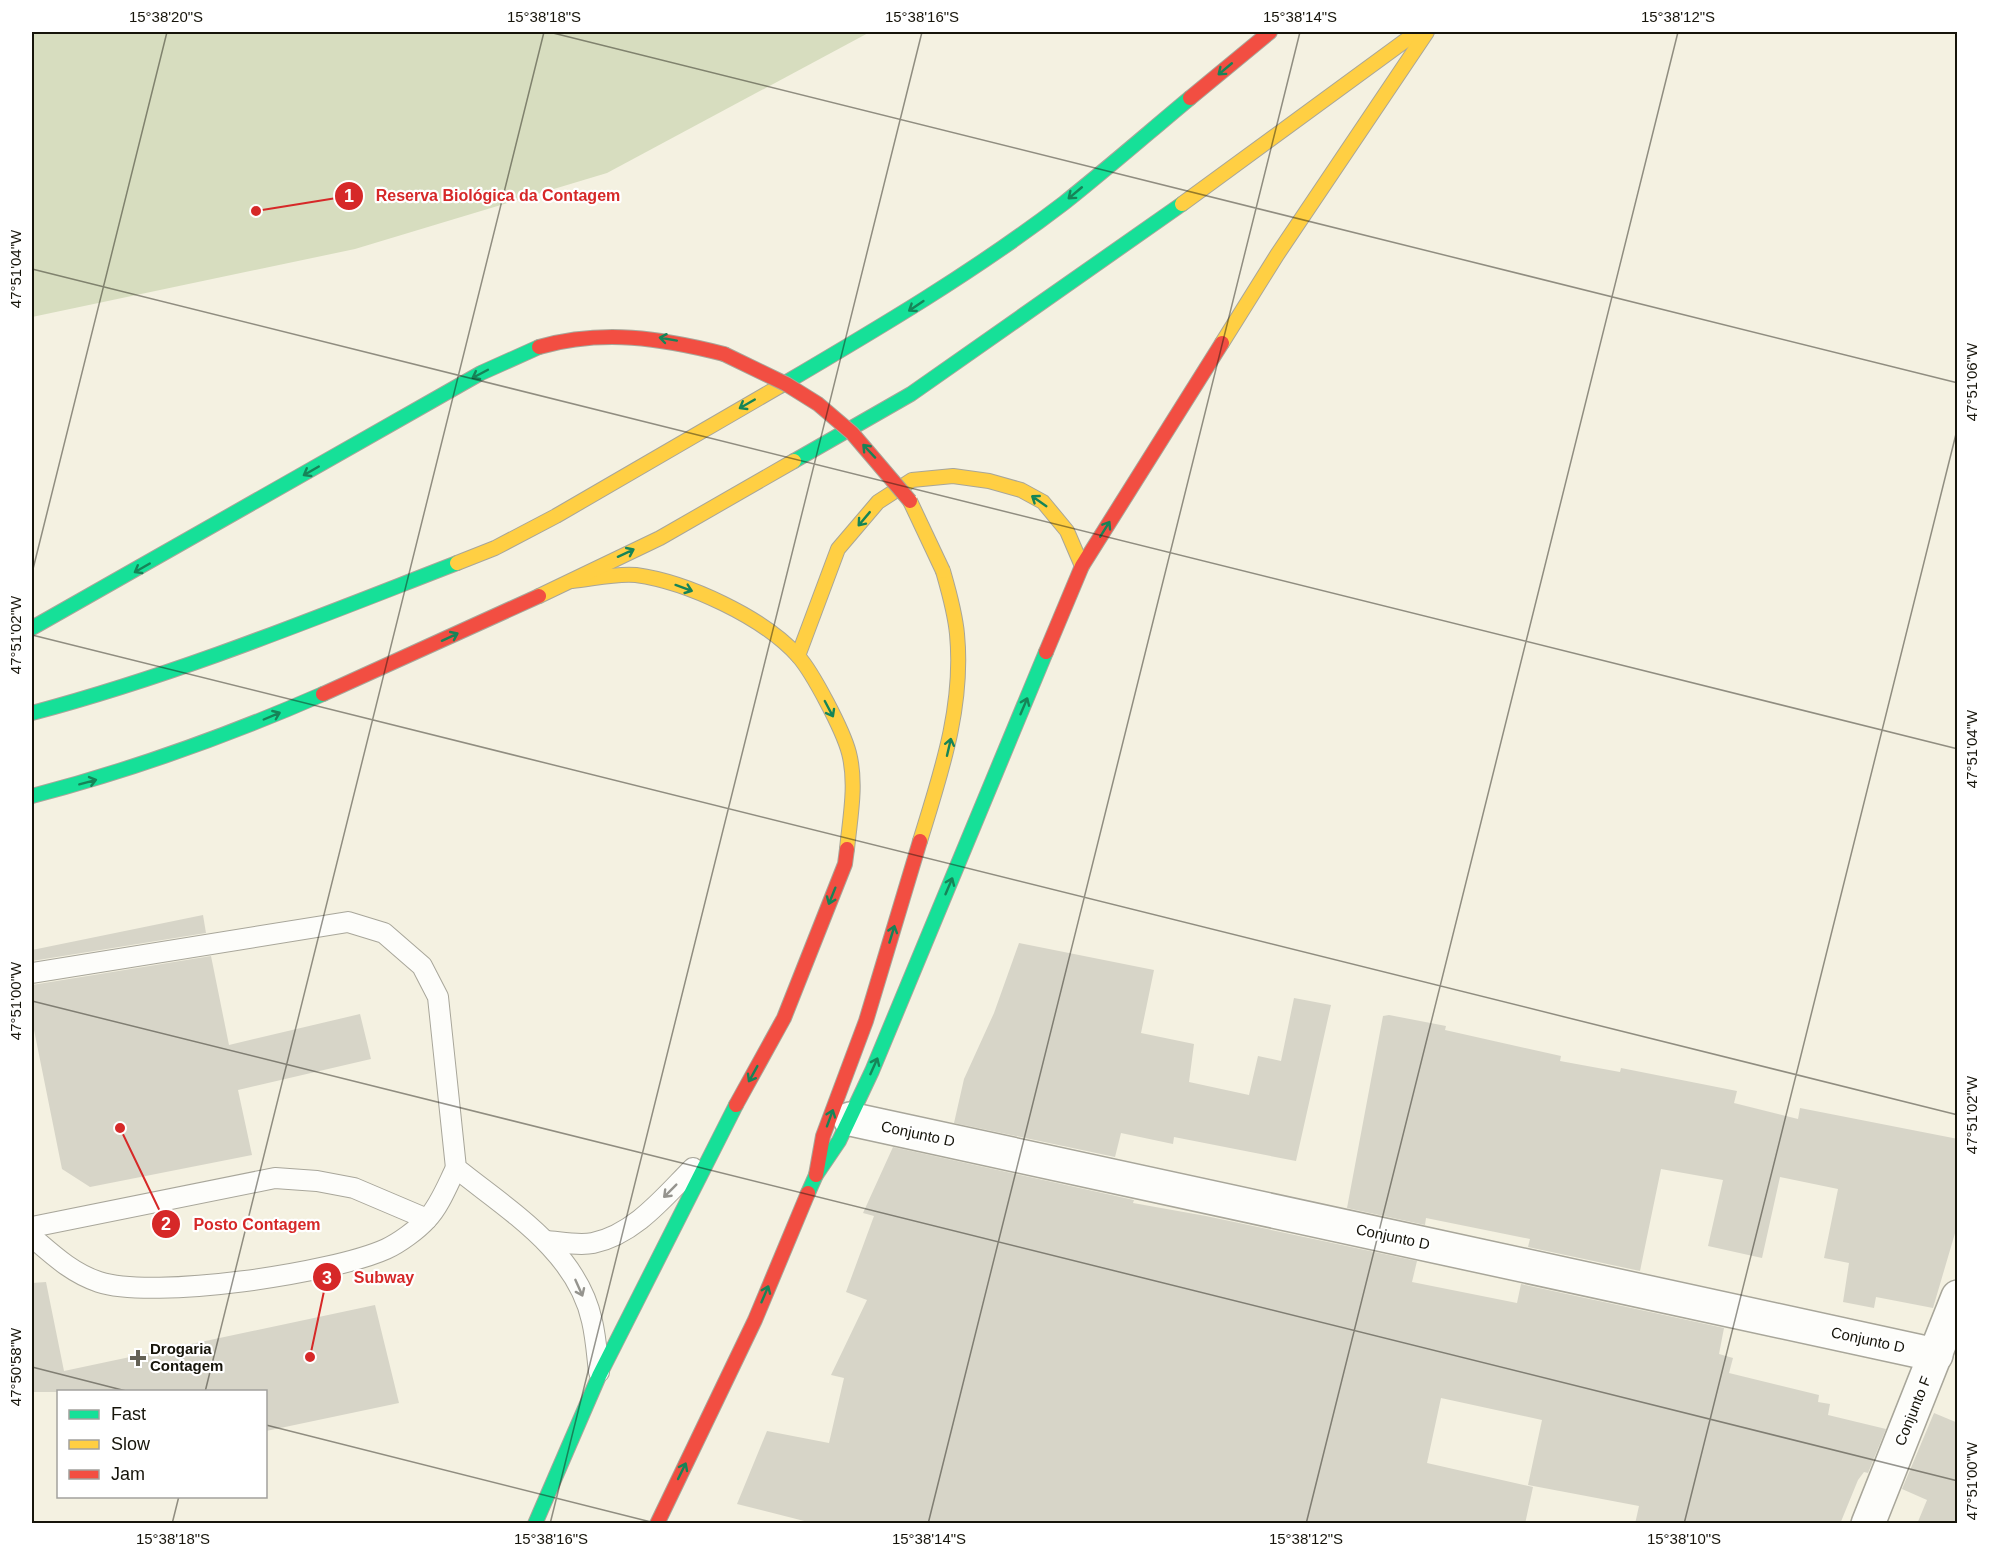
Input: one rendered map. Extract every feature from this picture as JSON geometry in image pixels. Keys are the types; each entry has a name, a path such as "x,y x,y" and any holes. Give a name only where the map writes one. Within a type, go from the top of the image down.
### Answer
{"main road":[{"path":"32,713 119,690 236,649 495,548 556,516 905,313 975,266 1063,203 1270,32"},
{"path":"32,796 97,779 261,721 448,639 660,538 910,394 1136,238 1417,32"},
{"path":"816,1175 831,1155 850,1119 891,1028 1082,566 1276,255 1427,32"},
{"path":"32,628 480,374 532,348 574,337 615,335 668,338 724,354 786,384 818,404 852,433 908,497 943,571 956,618 956,711 948,750 866,1020 824,1136 816,1175 755,1320 657,1524"},
{"path":"798,656 838,549 878,502 912,480 953,476 989,481 1021,490 1043,502 1067,531 1082,566"},
{"path":"535,1524 599,1376 711,1150 784,1018 845,864 853,796 849,753 830,710 798,656 733,608 681,585 634,575 565,582"}],"street":[{"name":"Conjunto D","path":"850,1119 1936,1354"},
{"name":"Conjunto F","path":"1868,1524 1958,1298"}],"lane":[{"path":"32,973 348,922 384,933 422,966 438,997 456,1168 428,1219 387,1248 327,1268 218,1283 133,1288 100,1282 68,1268 32,1236"},
{"path":"546,1241 591,1243 621,1234 648,1213 711,1150"},
{"path":"456,1168 546,1241 571,1270 592,1320 599,1376"},
{"path":"32,1227 275,1178 317,1181 354,1188 428,1219"}],"green space":[{"path":"32,32 870,32 607,173 355,249 32,317"}],"building":[{"path":"203,915 206,933 32,961 32,950"},
{"path":"1019,943 1154,970 1141,1033 1194,1044 1189,1082 1249,1095 1258,1056 1281,1061 1294,998 1331,1005 1296,1161 1174,1137 1173,1144 1121,1133 1115,1157 954,1123 964,1079 994,1013"},
{"path":"211,956 229,1045 360,1014 371,1059 238,1090 252,1155 90,1187 62,1169 32,1020 32,985"},
{"path":"1389,1015 1446,1026 1445,1030 1561,1056 1560,1061 1620,1072 1621,1068 1737,1091 1734,1103 1798,1119 1800,1108 1958,1139 1958,1223 1933,1308 1876,1297 1874,1308 1843,1302 1849,1263 1824,1258 1838,1189 1780,1177 1762,1258 1708,1246 1723,1180 1661,1169 1640,1271 1528,1247 1530,1239 1426,1218 1425,1225 1347,1208 1383,1016"},
{"path":"893,1147 1134,1200 1133,1203 1206,1216 1417,1261 1412,1282 1517,1303 1521,1284 1724,1328 1719,1354 1733,1358 1729,1373 1819,1395 1818,1402 1830,1404 1828,1415 1886,1429 1868,1473 1864,1472 1858,1480 1840,1524 1635,1524 1639,1506 1528,1485 1542,1420 1441,1398 1427,1463 1533,1487 1525,1524 816,1524 737,1504 767,1431 829,1443 844,1378 831,1375 867,1300 846,1292 874,1216 863,1213"},
{"path":"46,1282 64,1371 375,1305 399,1403 267,1431 267,1390 32,1392 32,1283"},
{"path":"1934,1413 1958,1423 1958,1524 1917,1524 1927,1500 1902,1489"}],"traffic: fast":[{"path":"780,386 889,321 995,253 1064,203 1190,98"},
{"path":"794,461 911,394 1182,204"},
{"path":"32,628 481,373 539,347"},
{"path":"32,713 87,698 194,663 457,563"},
{"path":"808,1193 816,1175 839,1141 872,1071 1046,652"},
{"path":"32,796 180,751 323,694"},
{"path":"535,1524 599,1376 736,1105"}],"traffic: slow":[{"path":"1182,204 1417,32"},
{"path":"1222,343 1277,255 1427,32"},
{"path":"457,563 495,548 556,516 780,386"},
{"path":"539,596 660,538 794,461"},
{"path":"798,656 838,549 878,502 912,480 953,476 989,481 1021,490 1043,502 1067,531 1082,566"},
{"path":"910,501 943,571"},
{"path":"920,841 943,765 957,687 956,626 943,571"},
{"path":"572,581 612,575 636,575 678,585 745,615 765,628 798,656 827,702 849,753 853,789 847,849"}],"traffic: jam":[{"path":"1190,98 1270,32"},
{"path":"539,347 563,341 609,337 655,340 724,354"},
{"path":"1046,652 1082,566 1222,343"},
{"path":"724,354 786,384 818,404 852,433 910,501"},
{"path":"323,694 539,596"},
{"path":"816,1175 823,1136 866,1021 920,841"},
{"path":"736,1105 784,1018 845,864 847,849"},
{"path":"657,1524 755,1320 808,1193"}],"place":[{"name":"Reserva Biológica da Contagem","path":"256,211"},
{"name":"Posto Contagem","path":"120,1128"},
{"name":"Subway","path":"310,1357"},
{"name":"Drogaria Contagem","path":"138,1358"}]}
